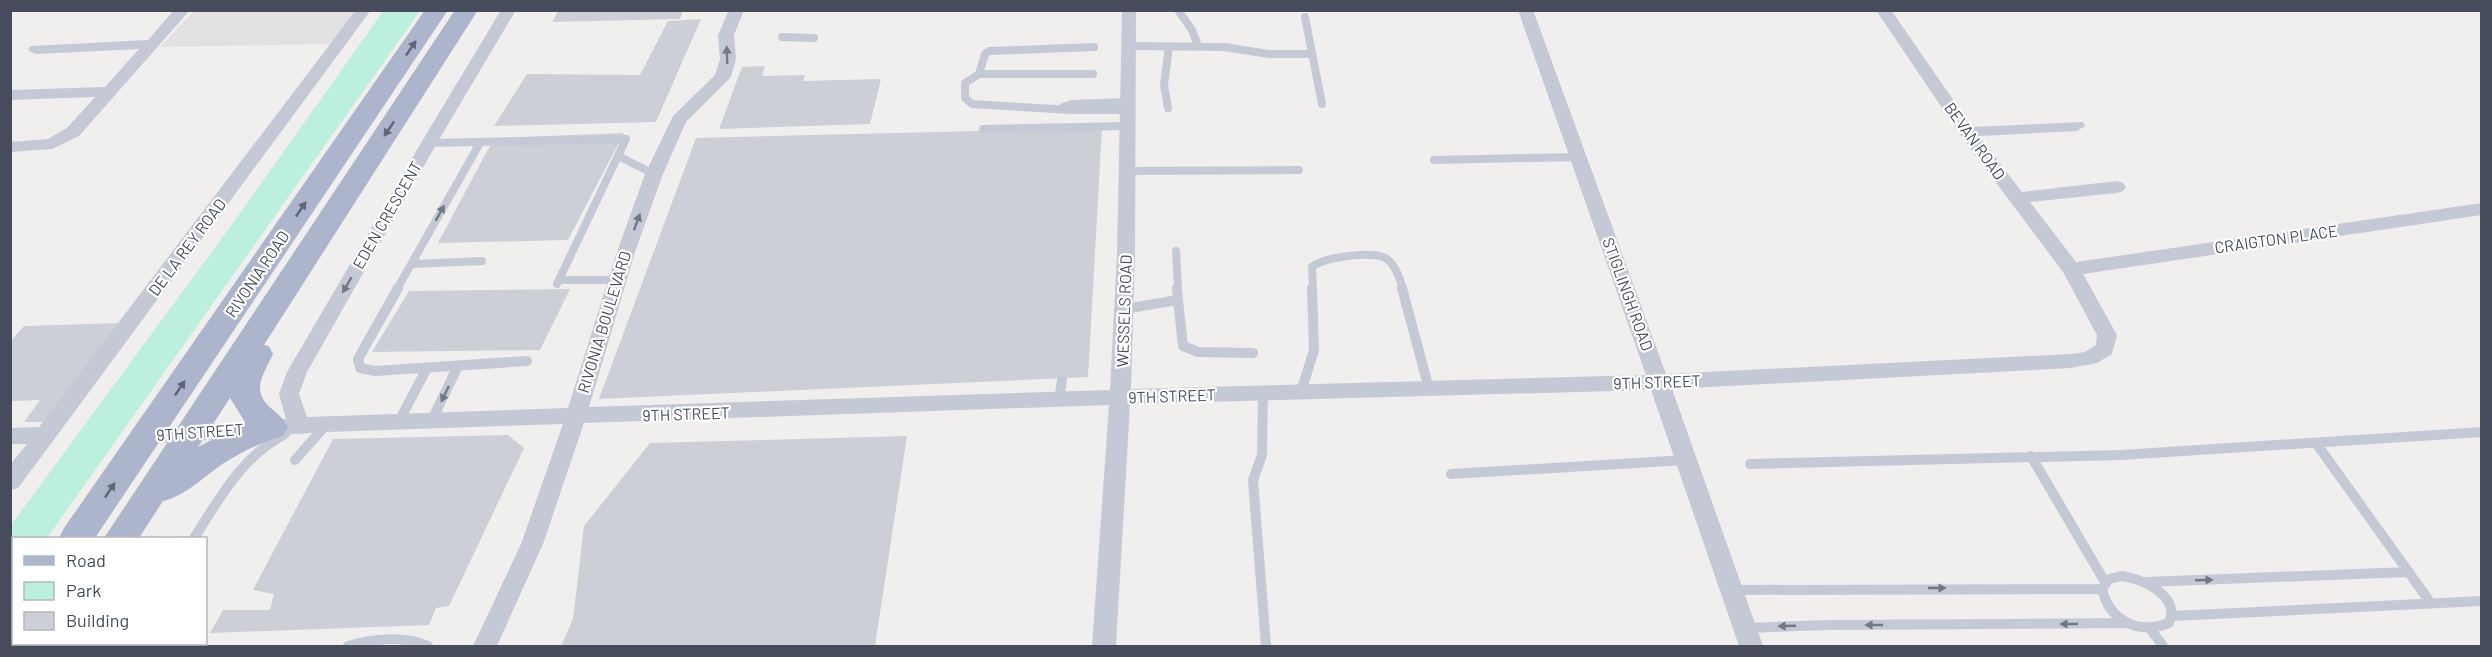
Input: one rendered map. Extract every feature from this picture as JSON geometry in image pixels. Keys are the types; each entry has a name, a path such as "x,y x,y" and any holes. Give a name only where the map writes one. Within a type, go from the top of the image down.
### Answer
{"main road":[{"name":"RIVONIA ROAD","path":"77,537 437,10"},
{"name":"RIVONIA ROAD","path":"122,537 192,433 305,255 467,10"},
{"path":"284,426 258,417 244,395 243,384 261,347 296,291 303,271 305,255"},
{"path":"143,505 184,472 284,426"}],"street":[{"path":"10,147 42,146 60,141 73,132 183,10"},
{"name":"DE LA REY ROAD","path":"10,482 364,10"},
{"name":"EDEN CRESCENT","path":"284,426 289,394 297,372 429,143 509,10"},
{"name":"RIVONIA BOULEVARD","path":"485,646 532,544 558,473 617,280 654,174 679,120 723,77 728,59 726,35 736,10"},
{"name":"WESSELS ROAD","path":"1104,646 1124,309 1129,10"},
{"name":"STIGLINGH ROAD","path":"1525,10 1688,460 1748,637"},
{"name":"BEVAN ROAD","path":"1882,10 1967,132 2072,269"},
{"path":"36,48 153,44"},
{"path":"10,95 109,92"},
{"path":"1967,132 2077,126"},
{"path":"2018,198 2117,187"},
{"name":"CRAIGTON PLACE","path":"2072,269 2481,209"},
{"name":"9TH STREET","path":"147,436 284,426 575,417 1061,390 1120,397 1659,382 2090,358 2104,349 2107,335 2072,269"},
{"path":"10,436 46,435"}],"lane":[{"path":"1178,10 1192,30 1198,46"},
{"path":"1305,17 1322,104"},
{"path":"782,37 814,38"},
{"path":"1129,46 1224,47 1269,54 1311,54"},
{"path":"1168,108 1163,97 1169,46"},
{"path":"979,74 985,54 989,51 1094,47"},
{"path":"1093,74 979,74 965,83 964,98 966,102 985,105 1127,113"},
{"path":"983,129 1127,113"},
{"path":"429,143 627,139 558,282 617,280"},
{"path":"480,142 358,359 358,363 365,371 526,361"},
{"path":"620,157 654,174"},
{"path":"1434,160 1578,157"},
{"path":"1126,171 1299,170"},
{"path":"1176,251 1183,346 1198,352 1253,353"},
{"path":"1301,392 1314,350 1312,267 1323,259 1333,258 1382,257 1392,262 1402,281 1429,388"},
{"path":"412,264 482,261"},
{"path":"1124,309 1178,300"},
{"path":"431,422 458,366"},
{"path":"398,423 427,368"},
{"path":"1263,393 1262,455 1253,480 1266,646"},
{"path":"295,460 327,424"},
{"path":"195,537 244,464 259,449 279,436 284,426"},
{"path":"1750,464 2121,455 2481,432"},
{"path":"2316,443 2430,602"},
{"path":"2031,456 2103,585 2108,607 2127,623"},
{"path":"1451,474 1688,460"},
{"path":"1731,590 2103,585 2112,577 2122,576 2146,582 2409,572"},
{"path":"2146,582 2165,597 2171,607 2172,616 2169,623 2151,630"},
{"path":"2172,616 2481,601"},
{"path":"1748,637 1830,625 2127,623 2151,630 2163,646"},
{"path":"348,646 360,642 419,641 428,646"}],"shaded area":[{"path":"194,11 358,11 332,44 160,47"}],"green space":[{"path":"384,10 420,11 48,537 12,537 11,590 11,525 233,223"}],"building":[{"path":"559,10 683,10 680,19 552,22"},
{"path":"701,19 656,122 494,126 527,74 640,75 668,21"},
{"path":"765,66 762,76 805,75 803,81 881,79 870,124 719,129 742,67"},
{"path":"1102,128 1088,377 599,399 696,138"},
{"path":"624,133 568,240 438,243 494,138"},
{"path":"570,289 540,350 372,352 409,291"},
{"path":"121,323 46,422 24,422 40,400 10,401 10,342 24,326"},
{"path":"508,435 524,448 449,606 436,608 429,625 210,633 223,610 270,610 274,594 253,590 333,439"},
{"path":"907,436 875,646 561,646 573,619 584,526 650,443"}]}
